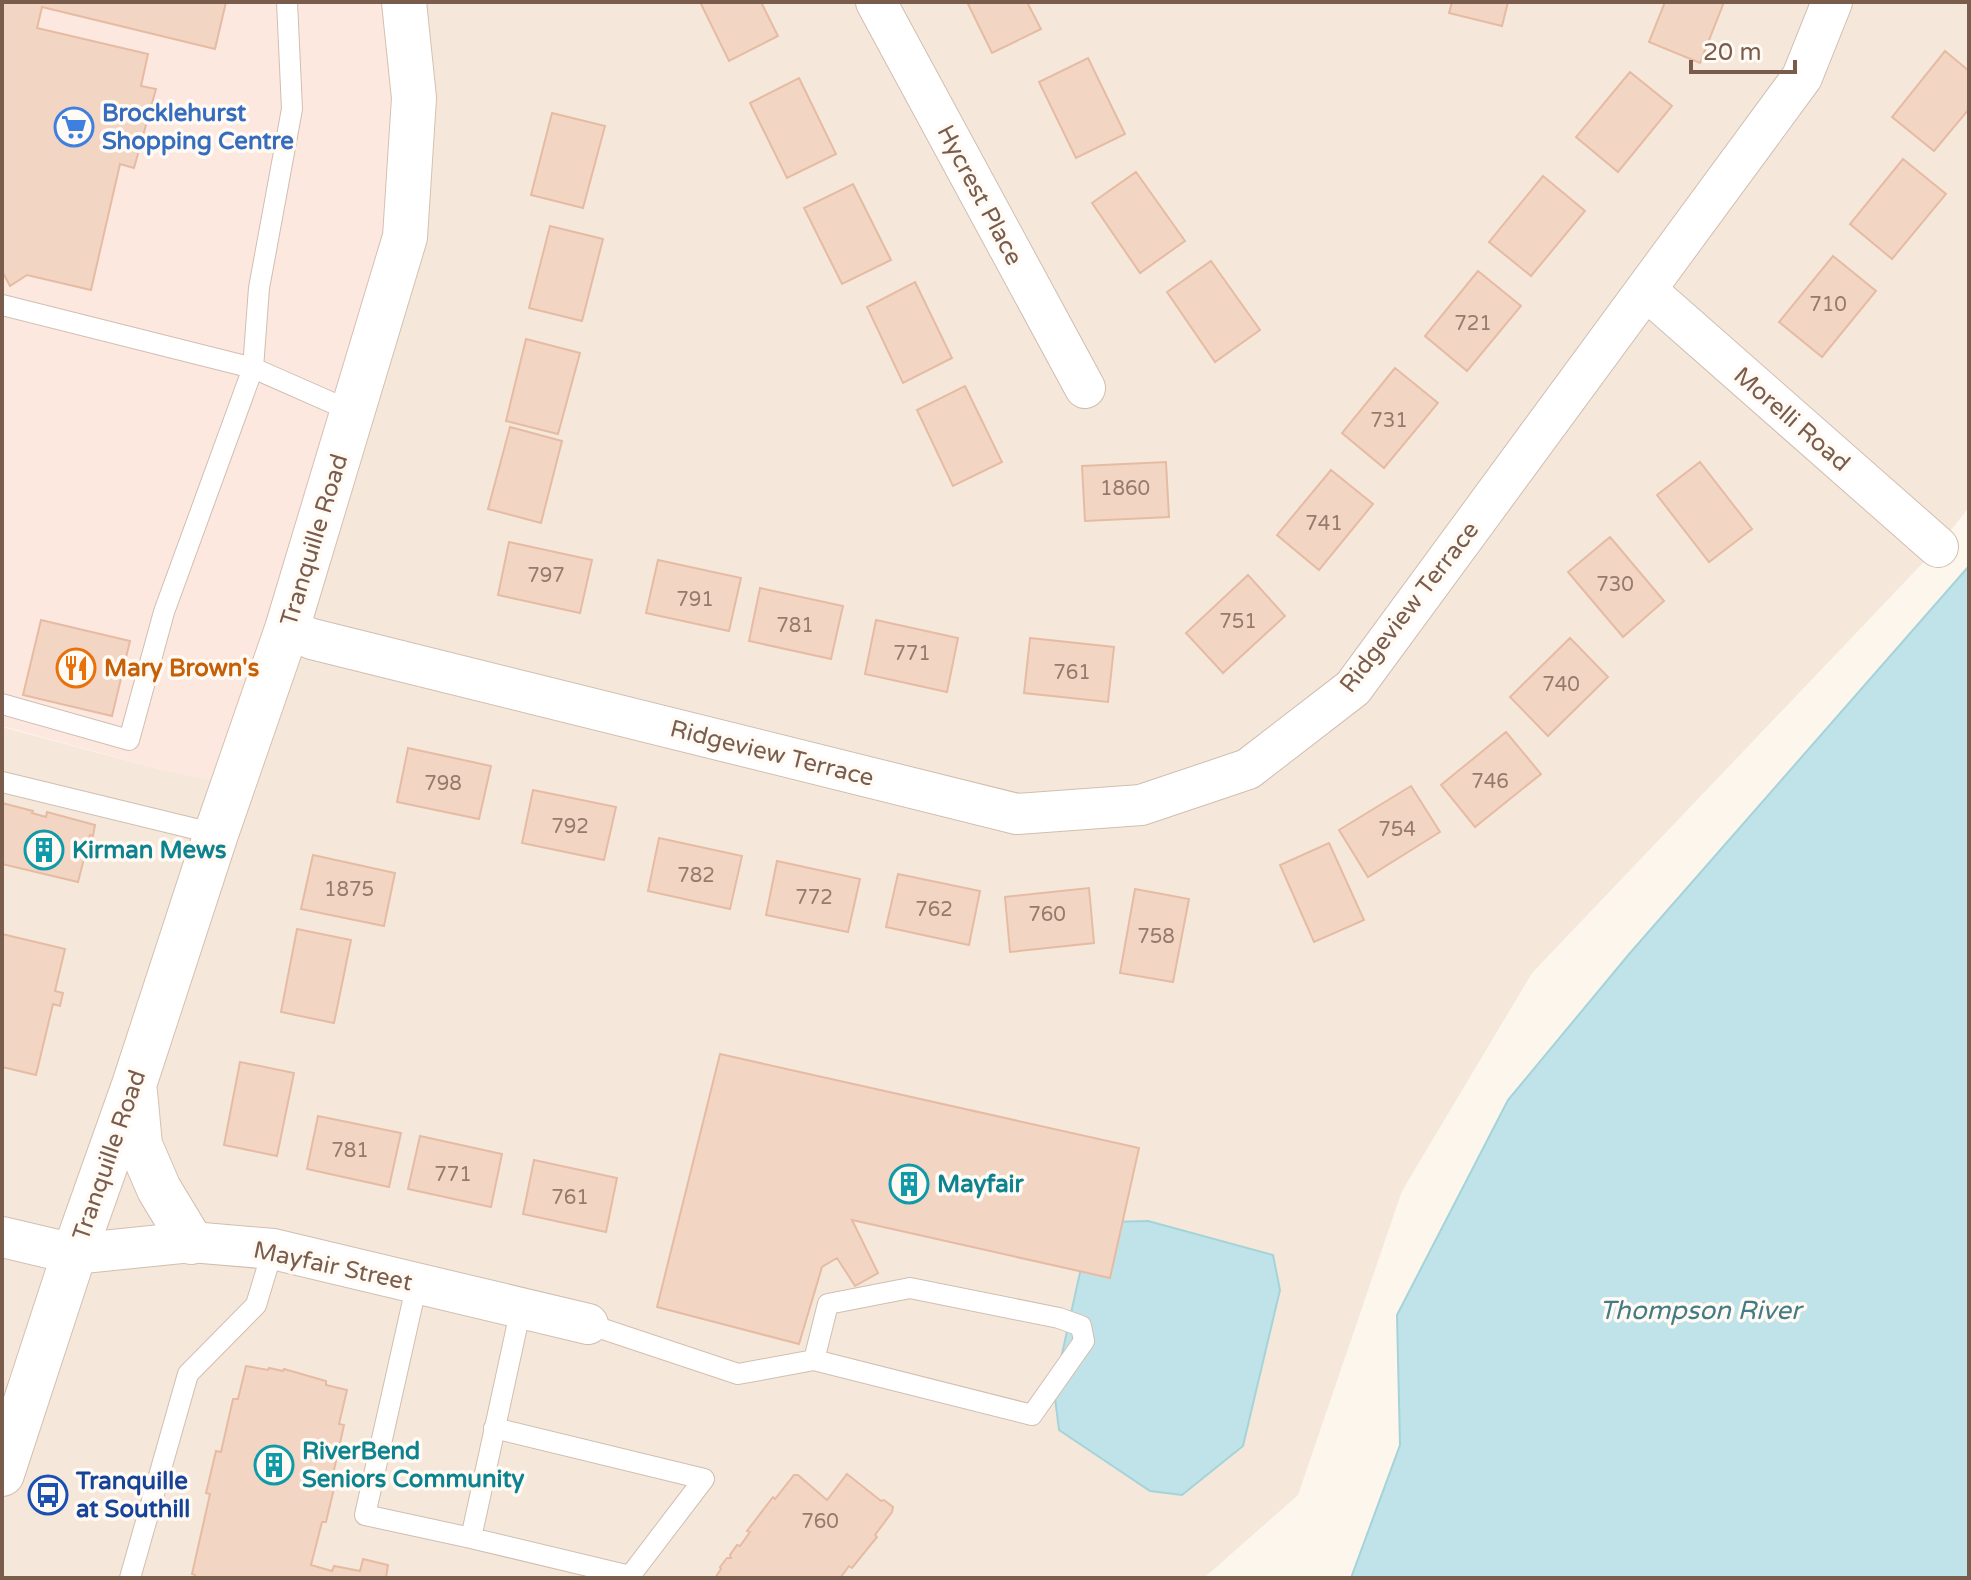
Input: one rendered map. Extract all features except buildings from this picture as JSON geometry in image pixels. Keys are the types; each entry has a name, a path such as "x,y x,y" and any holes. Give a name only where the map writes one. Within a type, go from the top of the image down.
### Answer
{"main road":[{"name":"Tranquille Road","path":"2,1474 287,629 405,237 414,98 404,2"},
{"path":"134,1085 140,1145 159,1189 191,1242"}],"street":[{"name":"Hycrest Place","path":"876,2 1085,388"},
{"name":"Ridgeview Terrace","path":"287,629 312,639 1017,814 1141,805 1248,769 1353,688 1802,77 1832,2"},
{"name":"Morelli Road","path":"1646,290 1938,547"},
{"name":"Mayfair Street","path":"2,1237 74,1254 191,1242 273,1249 588,1324"}],"lane":[{"path":"2,704 129,740 164,612 253,368 259,288 292,109 287,2"},
{"path":"2,305 253,368 353,412"},
{"path":"2,782 216,834"},
{"path":"130,1578 188,1374 256,1305 273,1249"},
{"path":"417,1283 365,1515 630,1576 704,1479 494,1428"},
{"path":"588,1324 738,1374 814,1360 1032,1415 1084,1341 1081,1326 1059,1318 910,1288 828,1304 814,1360"},
{"path":"471,1538 521,1308"}],"shaded area":[{"path":"2,2 404,2 405,237 233,785 166,771 2,726"},
{"path":"404,2 1969,2 1969,507 1938,547 1532,973 1402,1191 1298,1495 1204,1578 2,1578 2,727 166,771"}],"water":[{"name":"Thompson River","path":"1969,566 1969,1578 1351,1578 1400,1445 1397,1315 1508,1100 1630,953"},
{"path":"1148,1221 1273,1255 1280,1290 1243,1446 1182,1495 1150,1491 1059,1430 1054,1390 1081,1268 1109,1222"}],"place":[{"name":"Brocklehurst Shopping Centre","path":"74,127"},
{"name":"Mary Brown's","path":"76,668"},
{"name":"Kirman Mews","path":"44,850"},
{"name":"Mayfair","path":"909,1184"},
{"name":"RiverBend Seniors Community","path":"274,1465"},
{"name":"Tranquille at Southill","path":"48,1495"}]}
